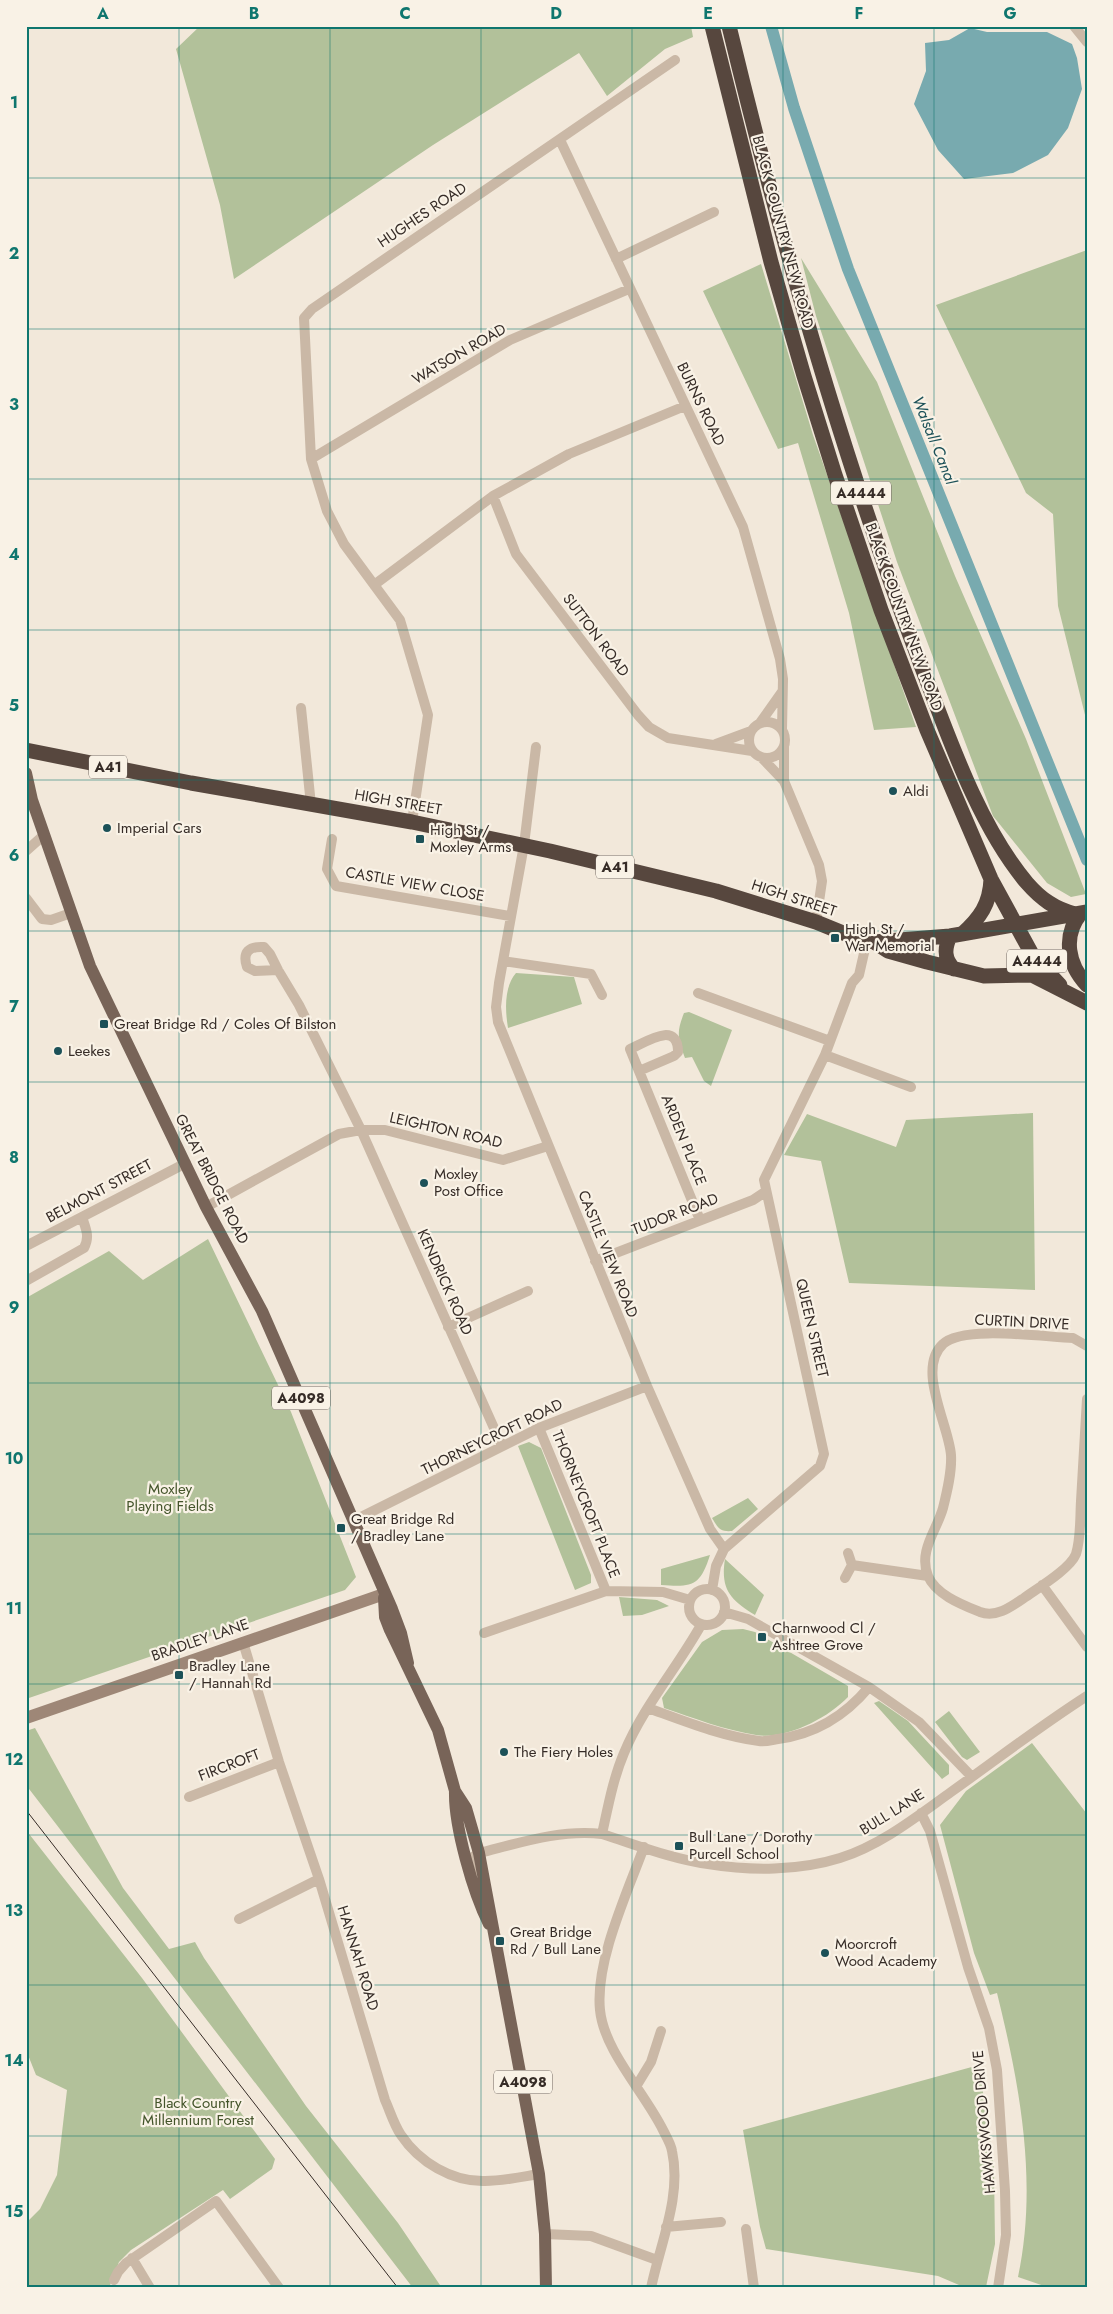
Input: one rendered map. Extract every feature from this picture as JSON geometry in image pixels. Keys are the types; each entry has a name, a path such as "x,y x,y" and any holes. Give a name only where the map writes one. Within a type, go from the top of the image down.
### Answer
{"highway":[{"name":"BLACK COUNTRY NEW ROAD","path":"712,26 771,262 835,475 881,610 926,730 991,879 1033,956 1066,991"},
{"name":"BLACK COUNTRY NEW ROAD","path":"729,26 792,272 826,384 879,549 944,725 978,803 1001,847 1026,882 1040,897 1052,905 1081,913"},
{"name":"HIGH STREET","path":"26,750 63,759 412,822 524,846 716,891 816,922 870,941 888,951 954,969 984,976 1032,975 1066,991"},
{"path":"954,969 946,958 946,947 956,935 977,920 986,908 991,891 991,879"},
{"path":"1081,913 1075,922 1070,937 1070,954 1074,966 1087,986"},
{"name":"HIGH STREET","path":"870,941 956,935 1081,913"},
{"name":"A41","path":"1066,991 1087,1003"}],"main road":[{"name":"GREAT BRIDGE ROAD","path":"26,773 32,800 90,966 206,1207 262,1312 402,1633 408,1663 438,1730 455,1791 455,1808 478,1902 492,1931"},
{"name":"GREAT BRIDGE ROAD","path":"455,1791 466,1808 479,1853 490,1906 492,1931 520,2068 539,2174 546,2234 546,2288"}],"street":[{"path":"1074,26 1087,42"},
{"name":"HUGHES ROAD","path":"311,458 304,323 306,314 676,60"},
{"name":"BURNS ROAD","path":"560,140 743,527 780,659 782,729"},
{"path":"616,259 714,212"},
{"name":"WATSON ROAD","path":"311,458 510,340 629,289"},
{"path":"374,585 493,496 569,454 685,406"},
{"path":"311,458 327,511 344,544 400,620 428,715 412,822"},
{"name":"SUTTON ROAD","path":"493,496 516,554 649,727 668,738 752,751"},
{"path":"782,691 760,723 751,731 749,745 752,751 761,757 784,781 819,865 822,881 816,922"},
{"path":"302,708 311,805"},
{"path":"760,723 772,722 782,729 785,741 784,781"},
{"name":"SUTTON ROAD","path":"715,744 751,731"},
{"name":"CASTLE VIEW ROAD","path":"536,747 524,846 510,916 496,1008 498,1022 647,1386 710,1529 724,1549"},
{"path":"761,757 774,756 784,747"},
{"path":"26,851 44,835"},
{"name":"CASTLE VIEW CLOSE","path":"332,839 328,869 336,886 510,916"},
{"path":"26,898 42,919 51,920 71,913"},
{"name":"QUEEN STREET","path":"712,1590 716,1566 724,1549 820,1466 824,1454 765,1192 764,1180 825,1055 870,941"},
{"path":"503,961 591,974 602,995"},
{"name":"KENDRICK ROAD","path":"278,970 299,1005 361,1130 502,1446"},
{"path":"698,993 830,1041"},
{"name":"ARDEN PLACE","path":"639,1071 674,1056 678,1052 678,1045 671,1036 663,1034 630,1048 639,1071 700,1220"},
{"path":"825,1055 910,1087"},
{"name":"LEIGHTON ROAD","path":"206,1207 339,1134 361,1130 385,1130 503,1160 548,1146"},
{"name":"BELMONT STREET","path":"26,1246 186,1162"},
{"name":"TUDOR ROAD","path":"595,1261 753,1200 765,1192"},
{"path":"26,1281 84,1248 88,1241 88,1233 82,1217"},
{"path":"448,1328 528,1291"},
{"name":"CURTIN DRIVE","path":"928,1576 925,1558 928,1541 943,1509 951,1456 931,1373 934,1356 942,1344 951,1338 969,1333 1073,1338 1087,1346"},
{"name":"THORNEYCROFT ROAD","path":"353,1521 540,1428 647,1386"},
{"path":"852,1565 928,1576 934,1585 955,1601 986,1614 1005,1611 1042,1585 1067,1566 1075,1555 1080,1525 1087,1399"},
{"name":"THORNEYCROFT PLACE","path":"540,1428 606,1591"},
{"path":"845,1578 852,1565 848,1553"},
{"path":"1042,1585 1087,1647"},
{"path":"712,1590 722,1598 724,1612 719,1621 714,1624 701,1625 696,1622 689,1612 690,1600 699,1591 712,1590"},
{"path":"484,1633 606,1591 663,1592 690,1600"},
{"name":"BRADLEY LANE","path":"26,1718 384,1594"},
{"path":"724,1612 748,1619 869,1688 919,1722 972,1777"},
{"path":"602,1834 610,1794 624,1752 648,1708 701,1625"},
{"name":"HANNAH ROAD","path":"244,1642 279,1762 319,1879 385,2100 401,2134 422,2158 439,2170 454,2176 484,2181 539,2174"},
{"path":"648,1708 707,1729 761,1742 793,1737 823,1727 854,1706 869,1688"},
{"name":"BULL LANE","path":"479,1853 566,1834 602,1834 707,1864 757,1868 808,1864 848,1854 883,1838 921,1814 1050,1720 1087,1696"},
{"name":"FIRCROFT","path":"190,1796 279,1762"},
{"name":"HAWKSWOOD DRIVE","path":"921,1814 930,1831 968,1967 989,2028 997,2070 1006,2235 998,2288"},
{"path":"463,1842 479,1853 473,1857 477,1874 473,1882"},
{"path":"644,1847 612,1935 599,1985 600,2012 607,2035 657,2119 672,2149 675,2176 674,2196 651,2288"},
{"path":"238,1919 319,1879"},
{"path":"637,2085 651,2062 661,2031"},
{"path":"114,2280 121,2266 216,2201 279,2288"},
{"path":"666,2227 721,2222"},
{"path":"746,2229 754,2288"},
{"path":"546,2234 591,2236 657,2260"},
{"path":"132,2258 150,2288"}],"green space":[{"path":"200,26 691,26 693,37 665,49 607,96 579,53 433,145 234,279 220,205 176,49"},
{"path":"1087,250 1087,723 1058,606 1053,514 1026,493 936,305"},
{"path":"801,258 877,382 955,576 1026,739 1086,894 1071,897 1047,883 993,816 897,562 816,316"},
{"path":"761,264 813,435 916,727 874,730 849,613 798,443 778,449 703,291"},
{"path":"516,973 574,977 582,1004 508,1028 506,1014 507,992"},
{"path":"689,1012 732,1030 711,1086 704,1081 692,1057 685,1058 681,1045 680,1026 684,1013"},
{"path":"1033,1113 1035,1290 849,1283 821,1161 784,1155 807,1114 896,1147 906,1120"},
{"name":"Moxley Playing Fields","path":"208,1239 291,1412 356,1577 345,1590 26,1699 26,1298 109,1251 143,1280"},
{"path":"529,1442 541,1448 591,1575 591,1583 575,1590 518,1446"},
{"path":"748,1498 758,1509 732,1531 725,1531 718,1527 712,1518"},
{"path":"710,1555 702,1573 693,1583 680,1586 661,1585 661,1569"},
{"path":"725,1559 764,1595 755,1615 739,1604 729,1593 724,1579"},
{"path":"619,1597 657,1600 669,1606 642,1615 623,1616"},
{"path":"743,1629 755,1632 848,1686 848,1697 840,1705 806,1726 793,1731 768,1736 733,1730 664,1708 662,1698 702,1642 722,1630"},
{"path":"879,1701 908,1721 949,1765 949,1774 942,1779 874,1703"},
{"path":"949,1711 980,1752 967,1760 962,1757 935,1722"},
{"name":"Black Country Millennium Forest","path":"35,1728 123,1888 169,1949 195,1942 204,1958 306,2106 398,2223 442,2288 413,2288 26,1785 26,1731"},
{"path":"1032,1743 1087,1814 1087,2288 1050,2288 1018,2277 1024,2241 1026,2170 1024,2134 1013,2063 997,1993 990,1995 974,1953 940,1825 966,1791"},
{"path":"26,1830 142,1978 275,2159 272,2169 230,2199 223,2190 131,2250 119,2262 109,2288 26,2288 26,2223 40,2209 57,2175 67,2090 36,2075 26,2050"},
{"path":"979,2065 994,2167 995,2244 986,2287 966,2288 938,2276 766,2249 760,2227 743,2130"}],"water":[{"path":"970,28 987,32 1047,32 1072,44 1077,58 1082,89 1068,128 1048,155 1013,173 964,179 938,150 914,104 926,71 925,43 949,40"}],"waterway":[{"name":"Walsall Canal","path":"771,26 794,108 848,269 1087,860"}],"tram line":[{"path":"26,1810 398,2288"}],"place":[{"name":"Aldi","path":"893,791"},
{"name":"Imperial Cars","path":"107,828"},
{"name":"High St / Moxley Arms","path":"420,839"},
{"name":"High St / War Memorial","path":"835,938"},
{"name":"Great Bridge Rd / Coles Of Bilston","path":"104,1024"},
{"name":"Leekes","path":"58,1051"},
{"name":"Moxley Post Office","path":"424,1183"},
{"name":"Great Bridge Rd / Bradley Lane","path":"341,1528"},
{"name":"Charnwood Cl / Ashtree Grove","path":"762,1637"},
{"name":"Bradley Lane / Hannah Rd","path":"179,1675"},
{"name":"The Fiery Holes","path":"504,1752"},
{"name":"Bull Lane / Dorothy Purcell School","path":"679,1846"},
{"name":"Great Bridge Rd / Bull Lane","path":"500,1941"},
{"name":"Moorcroft Wood Academy","path":"825,1953"}]}
